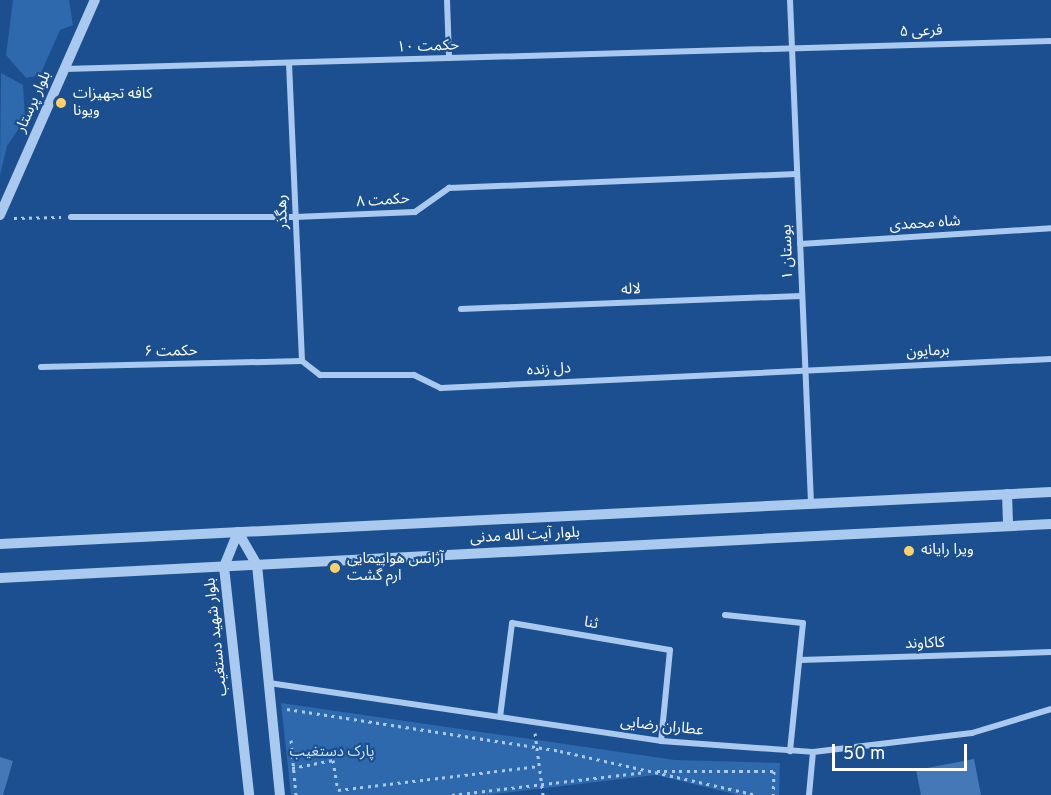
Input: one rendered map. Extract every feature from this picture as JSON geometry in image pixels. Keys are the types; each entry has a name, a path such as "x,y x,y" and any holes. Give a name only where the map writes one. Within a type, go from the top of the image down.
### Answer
{"street":[{"name":"بلوار پرستار","path":"0,215 95,0"},
{"path":"447,0 449,58"},
{"name":"بوستان ۱","path":"790,0 811,504"},
{"name":"فرعی ۵","path":"792,48 1051,41"},
{"name":"حکمت ۱۰","path":"64,69 792,48"},
{"name":"رهگذر","path":"289,63 302,361"},
{"name":"حکمت ۸","path":"70,217 296,217 415,212 449,188 797,174"},
{"name":"شاه محمدی","path":"800,244 1051,228"},
{"name":"لاله","path":"461,309 802,296"},
{"name":"برمایون","path":"805,370 1051,359"},
{"name":"حکمت ۶","path":"41,368 302,361"},
{"name":"دل زنده","path":"302,361 320,375 414,375 441,388 805,370"},
{"name":"بلوار آیت الله مدنی","path":"0,544 1051,492"},
{"path":"1007,494 1008,526"},
{"name":"بلوار آیت الله مدنی","path":"0,578 1051,524"},
{"path":"238,532 256,565 280,795"},
{"name":"بلوار شهید دستغیب","path":"238,532 224,567 249,795"},
{"path":"726,615 803,623 790,751"},
{"name":"ثنا","path":"500,717 512,623 670,650 661,741"},
{"name":"کاکاوند","path":"800,660 1051,652"},
{"name":"عطاران رضایی","path":"269,683 661,741 813,752 972,733 1051,709"},
{"path":"809,795 813,752"}],"path":[{"path":"12,218 70,217"},
{"path":"287,709 537,748 757,795"},
{"path":"534,722 543,795"},
{"path":"277,771 333,760 338,790 539,766"},
{"path":"452,795 649,771 774,771 773,795"}],"green space":[{"path":"13,0 69,0 73,25 60,30 40,75 26,78 6,55"},
{"path":"1,73 23,85 25,119 7,146 0,175"},
{"name":"پارک دستغیب","path":"281,703 675,760 780,763 779,795 738,795 656,775 487,795 291,795"}],"building":[{"path":"0,757 13,761 3,795 0,795"},
{"path":"974,759 981,795 921,795 916,770"}],"place":[{"name":"کافه تجهیزات ویونا","path":"61,103"},
{"name":"ویرا رایانه","path":"909,551"},
{"name":"آژانس هواپیمایی ارم‌ گشت","path":"335,568"}]}
